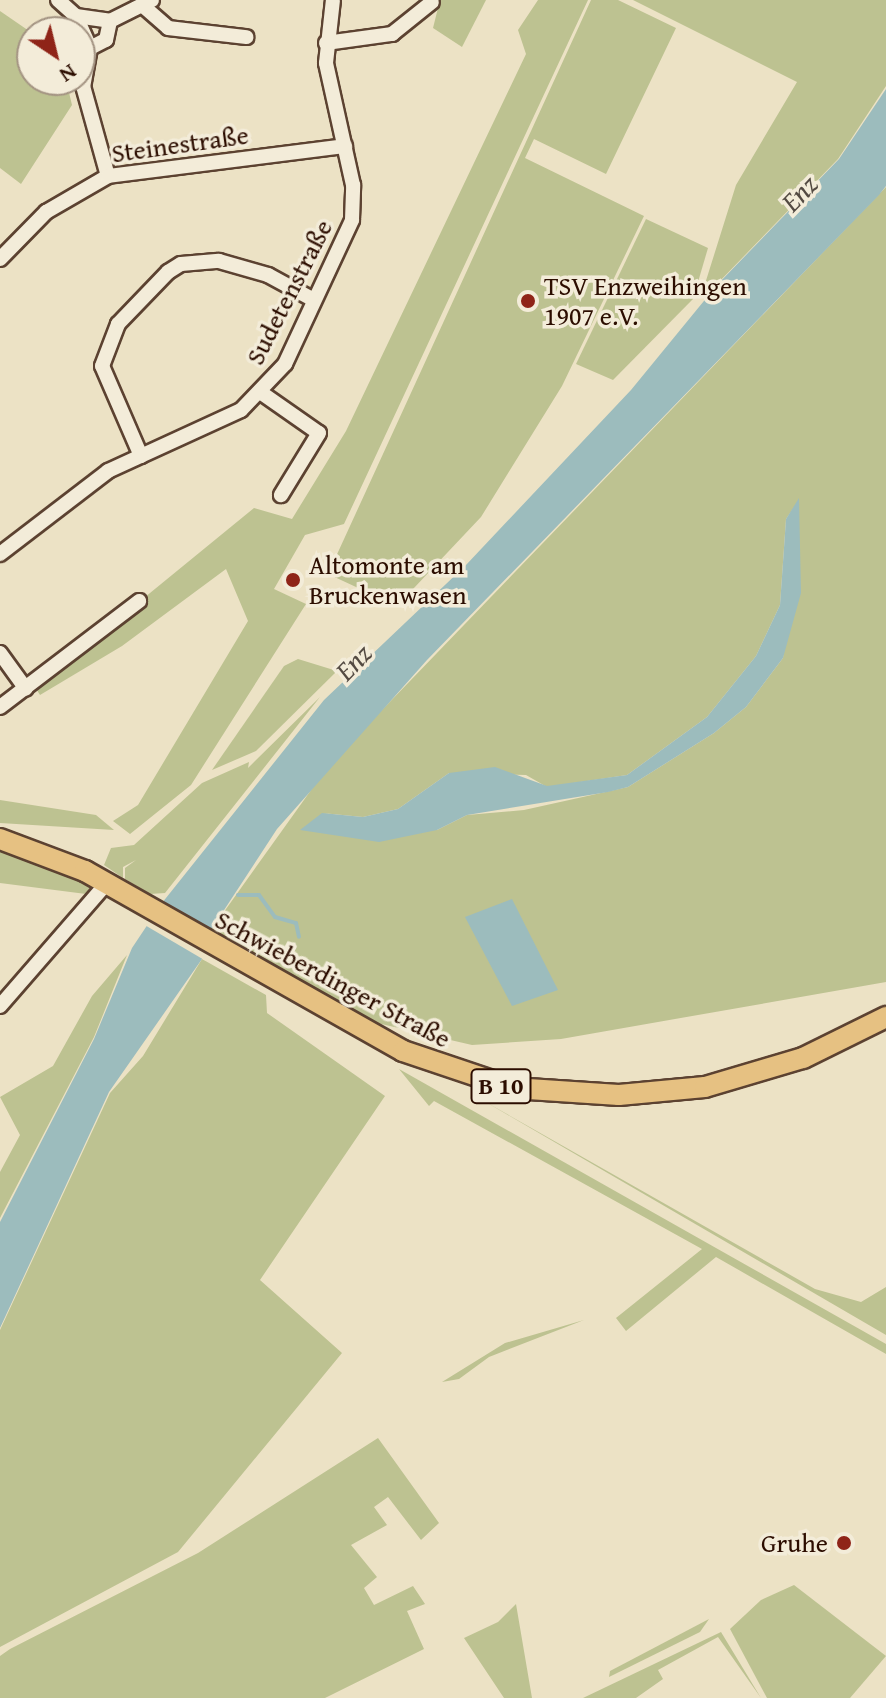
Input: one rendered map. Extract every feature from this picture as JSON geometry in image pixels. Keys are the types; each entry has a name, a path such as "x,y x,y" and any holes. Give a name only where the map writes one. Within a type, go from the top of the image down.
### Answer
{"main road":[{"name":"Schwieberdinger Straße","path":"0,839 107,883 300,995 453,1073 573,1095 665,1093 720,1083 803,1058 886,1017"}],"street":[{"path":"58,0 76,16"},
{"name":"Sudetenstraße","path":"0,554 85,485 141,456 210,428 263,394 285,364 352,220 345,146 326,43 333,0"},
{"path":"326,43 392,34 432,2"},
{"path":"96,19 110,21 147,3 168,28 246,37"},
{"path":"96,45 106,40 110,21"},
{"path":"86,96 108,176"},
{"name":"Steinestraße","path":"0,259 46,212 108,176 345,146"},
{"path":"141,456 102,366 118,324 168,272 199,260 219,261 268,275 314,300"},
{"path":"263,394 319,433 281,495"},
{"path":"0,707 139,601"},
{"path":"0,653 26,689"},
{"path":"0,1006 107,883"}],"green space":[{"path":"440,0 486,0 462,47 433,28"},
{"path":"538,0 588,0 344,524 305,535 274,589 306,604 191,785 130,834 113,821 138,805 248,621 226,569 122,646 40,695 35,687 254,508 292,519 346,431 526,54 518,30"},
{"name":"TSV Enzweihingen 1907 e.V.","path":"591,0 618,0 676,28 606,174 534,139 525,158 644,216 562,386 481,517 397,606 328,574"},
{"path":"633,0 886,0 886,86 838,159 717,284 704,287 736,185 797,82"},
{"path":"0,11 16,22 16,96 70,96 72,105 21,184 0,168"},
{"path":"886,187 886,982 561,1039 472,1045 377,1023 211,930 329,765","holes":["799,500 783,658 746,707 714,733 628,787 524,810 467,815 437,830 322,813 363,817 398,809 449,773 526,775 547,787 627,775 707,717 756,656 780,605 786,519"]},
{"path":"646,219 708,248 693,299 613,380 576,364"},
{"path":"298,659 337,671 256,751 212,770 284,666"},
{"path":"320,697 165,893 150,894 125,879 125,868 136,860 123,867 123,878 104,865 111,848 134,845 202,783 249,762 248,768"},
{"path":"0,800 96,815 114,830 0,823"},
{"path":"0,851 36,861 90,887 86,894 0,883"},
{"path":"127,955 94,1037 0,1218 0,1172 20,1135 0,1097 53,1066 92,996"},
{"path":"202,959 266,995 267,1013 385,1096 260,1280 342,1353 178,1552 0,1647 0,1330 110,1093 143,1056"},
{"path":"399,1069 886,1344 886,1354 716,1257 626,1331 616,1318 702,1249 434,1101 429,1106"},
{"path":"484,1101 815,1289 861,1302 886,1287 886,1335"},
{"path":"584,1320 489,1357 459,1379 442,1382 505,1343"},
{"path":"378,1438 439,1523 421,1540 388,1497 374,1507 387,1525 351,1545 377,1577 364,1588 374,1605 413,1586 425,1604 407,1611 424,1649 325,1698 0,1698 0,1656 10,1649 198,1553"},
{"path":"794,1585 886,1656 850,1698 767,1698 730,1629 761,1600"},
{"path":"516,1604 532,1698 504,1698 464,1638 498,1622"},
{"path":"709,1619 700,1632 609,1677 610,1671"},
{"path":"721,1632 761,1698 718,1637 658,1670 663,1679 636,1698 583,1698"}],"water":[{"path":"886,89 886,186 879,195 427,660 277,829 211,930 202,959 109,1092 0,1328 0,1222 94,1039 132,948 162,903 324,700 466,565 631,390 717,285 839,159"},
{"path":"799,498 801,593 783,658 746,707 714,733 628,787 608,792 467,815 437,830 379,842 300,830 322,813 363,817 398,809 449,773 495,767 547,786 627,775 707,717 756,656 780,605 786,519"},
{"path":"512,899 558,990 512,1006 465,917"}],"pier":[{"path":"159,900 214,932 206,961 143,924"}],"waterway":[{"path":"238,895 259,895 275,917 296,923 299,937"}],"place":[{"name":"TSV Enzweihingen 1907 e.V.","path":"528,301"},
{"name":"Altomonte am Bruckenwasen","path":"293,580"},
{"name":"Gruhe","path":"844,1543"}],"water label":[{"name":"Enz","path":"799,193"},
{"name":"Enz","path":"353,662"}]}
